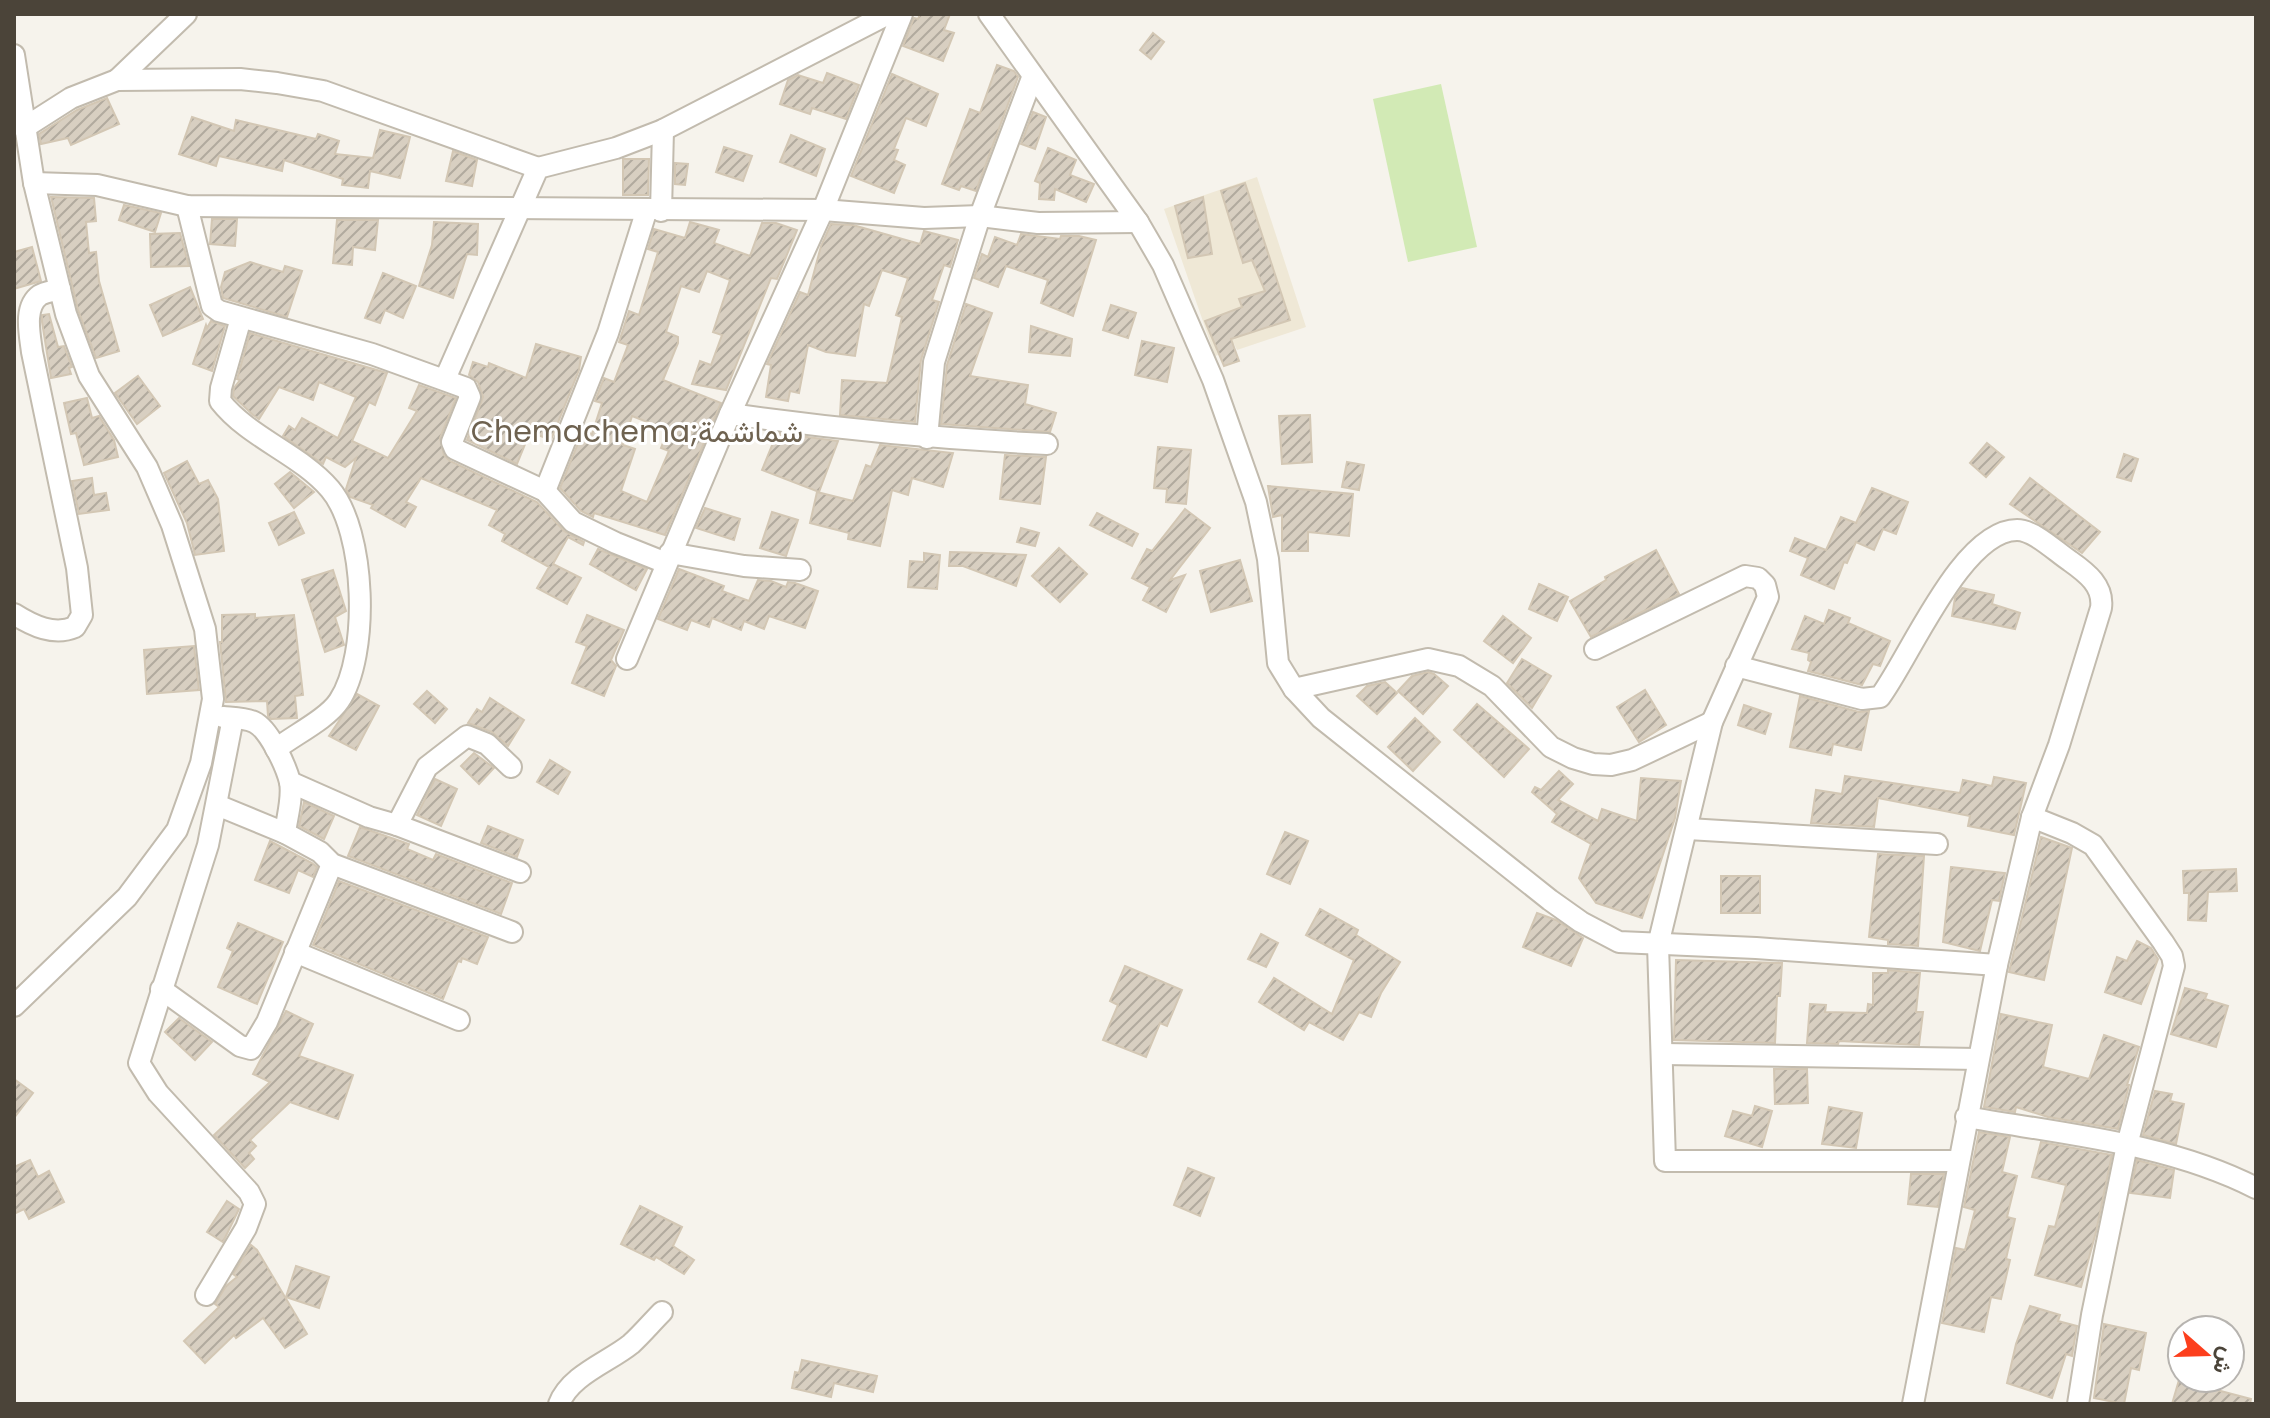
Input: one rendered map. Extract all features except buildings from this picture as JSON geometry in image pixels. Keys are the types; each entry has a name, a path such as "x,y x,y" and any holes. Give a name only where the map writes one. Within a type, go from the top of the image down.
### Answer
{"street":[{"path":"117,80 186,14"},
{"path":"24,128 71,98 117,80 229,79 323,91 538,168 616,148 663,130 888,14"},
{"path":"627,659 730,414 823,210 902,14"},
{"path":"989,14 1138,222 1163,265 1213,380 1256,502 1268,559 1278,663 1294,689 1321,718 1581,922 1619,942 1997,965"},
{"path":"14,55 34,183 66,314 89,376 147,467 172,525 205,629 213,699 193,791 177,830 127,897 14,1006"},
{"path":"927,438 934,362 980,216 1032,78"},
{"path":"545,491 654,210 663,130"},
{"path":"445,379 538,168"},
{"path":"34,183 97,185 187,206 823,210 924,218 980,216 1038,223 1138,222"},
{"path":"187,206 212,306 241,318 372,354 466,388 470,397 453,446 545,491 573,522 616,543 668,558 800,570"},
{"path":"14,614 41,628 57,631 75,627 82,615 77,568 29,325 29,313 40,295 60,289"},
{"path":"241,318 220,401 331,490 345,515 359,576 360,620 356,655 347,685 326,715 276,749"},
{"path":"730,414 823,428 927,438 1047,444"},
{"path":"1736,666 1862,699 1880,697 1959,570 1985,541 2014,530 2027,532 2074,564 2099,586 2103,596 2059,745 2032,817 1997,965 1913,1404"},
{"path":"1595,649 1745,576 1758,578 1765,585 1768,597 1712,722 1658,945 1665,1161 1958,1161"},
{"path":"1294,689 1428,659 1459,666 1492,686 1551,747 1593,764 1611,765 1632,760 1712,722"},
{"path":"211,714 253,722 263,728 290,782 285,833"},
{"path":"206,1295 246,1228 255,1204 249,1192 158,1093 139,1063 208,845 233,718"},
{"path":"397,825 427,767 467,736 487,744 511,767"},
{"path":"290,782 369,817 520,872"},
{"path":"217,805 285,833 320,852 332,864 512,932"},
{"path":"2032,817 2093,845 2172,956 2174,966 2127,1145 2092,1315 2078,1404"},
{"path":"1688,829 1937,844"},
{"path":"161,989 247,1050 256,1044 332,864"},
{"path":"295,952 459,1020"},
{"path":"1663,1054 1978,1059"},
{"path":"1966,1117 2127,1145 2210,1168 2256,1188"},
{"path":"559,1404 574,1383 632,1343 662,1312"}],"shaded area":[{"path":"1257,177 1306,327 1237,350 1234,344 1216,350 1218,355 1215,356 1164,209"}],"green space":[{"path":"1441,84 1477,247 1408,262 1373,99"}],"district":[{"name":"Chemachema;شماشمة","path":"637,431"}]}
